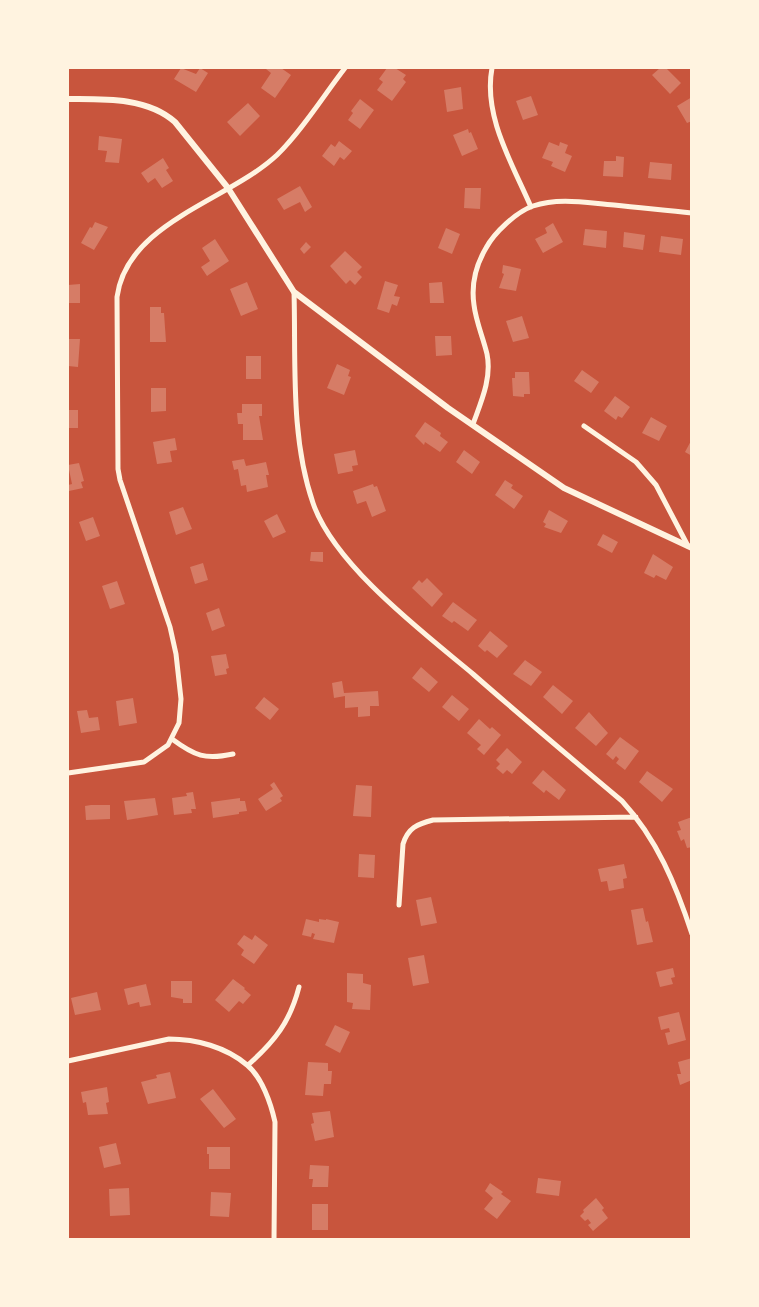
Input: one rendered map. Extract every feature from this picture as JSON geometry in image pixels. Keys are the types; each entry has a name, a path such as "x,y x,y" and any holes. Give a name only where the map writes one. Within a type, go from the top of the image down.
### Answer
{"street":[{"path":"68,773 144,762 162,751 172,739 179,723 181,708 174,642 118,469 117,297 120,277 132,256 141,247 193,209 277,155 345,68"},
{"path":"492,68 489,79 494,120 531,207"},
{"path":"68,99 125,102 167,114 228,188 294,292 448,408 564,488 690,547"},
{"path":"473,424 482,399 488,369 487,355 474,304 474,279 479,259 491,239 508,223 531,207 554,202 574,201 692,213"},
{"path":"294,292 300,441 313,504 335,543 376,589 418,627 622,801 651,839 674,882 692,934"},
{"path":"584,426 614,445 643,470 656,485 690,547"},
{"path":"172,739 198,756 207,758 233,754"},
{"path":"399,905 403,844 406,835 420,823 433,820 636,817"},
{"path":"248,1065 278,1035 292,1009 299,987"},
{"path":"68,1060 169,1039 183,1039 216,1047 248,1065 266,1091 276,1122 274,1239"}],"building":[{"path":"181,68 196,74 200,68 208,73 196,92 174,79"},
{"path":"267,68 281,68 291,75 275,98 261,88 271,73"},
{"path":"387,68 395,68 406,75 403,79 406,82 392,101 377,90 383,82 379,79"},
{"path":"660,68 666,68 681,83 670,94 652,75"},
{"path":"461,87 463,109 447,112 444,90"},
{"path":"531,96 538,115 523,120 516,101"},
{"path":"692,97 692,121 687,123 677,106"},
{"path":"360,99 374,110 360,129 348,120 353,113 351,111"},
{"path":"248,103 260,116 240,136 227,122"},
{"path":"468,129 478,149 462,156 453,135"},
{"path":"99,136 122,139 119,163 105,162 107,151 98,150"},
{"path":"339,141 352,151 344,160 340,157 334,166 322,156 331,144 335,147"},
{"path":"549,142 559,146 560,142 568,145 565,153 572,156 565,172 551,166 553,162 542,158"},
{"path":"616,156 624,157 623,177 603,176 604,161 616,161"},
{"path":"163,158 169,168 166,170 173,181 162,188 155,178 148,183 141,173"},
{"path":"650,162 672,164 671,180 648,178"},
{"path":"300,186 312,207 305,212 300,202 284,210 277,199"},
{"path":"465,188 481,188 480,209 464,208"},
{"path":"95,222 108,227 94,250 81,243"},
{"path":"553,223 563,242 543,253 535,239 547,233 545,228"},
{"path":"446,228 460,234 452,254 438,248"},
{"path":"585,229 607,231 606,248 583,245"},
{"path":"624,232 645,235 643,250 623,247"},
{"path":"661,236 683,239 681,255 659,252"},
{"path":"215,239 229,261 207,276 201,267 210,261 202,248"},
{"path":"306,242 311,247 304,254 300,249"},
{"path":"345,251 362,267 357,272 362,277 355,285 350,280 346,284 330,266"},
{"path":"503,265 521,269 516,291 499,288 504,274 502,273"},
{"path":"385,281 398,285 394,296 400,297 397,306 392,304 389,313 377,309"},
{"path":"247,282 258,309 241,316 230,289"},
{"path":"442,282 444,303 430,303 429,283"},
{"path":"80,284 80,303 68,303 68,285"},
{"path":"150,307 161,307 161,313 164,313 166,342 150,342"},
{"path":"522,316 529,338 513,342 506,321"},
{"path":"435,336 451,336 452,355 436,356"},
{"path":"68,339 80,339 78,367 68,366"},
{"path":"246,356 261,356 261,379 246,379"},
{"path":"337,364 350,370 348,376 351,377 344,395 327,388"},
{"path":"582,370 599,382 591,393 574,381"},
{"path":"515,372 529,372 530,394 524,394 524,397 513,396 512,378 515,378"},
{"path":"151,388 166,388 166,411 151,412"},
{"path":"615,396 630,407 622,418 618,416 616,420 604,411"},
{"path":"242,404 262,404 262,416 259,416 263,440 243,440 243,424 238,424 237,413 242,413"},
{"path":"68,410 78,410 78,428 68,428"},
{"path":"651,417 667,426 659,441 642,433"},
{"path":"425,422 441,433 440,436 448,442 440,452 425,442 424,445 415,436"},
{"path":"175,438 177,450 170,451 172,462 157,464 153,442"},
{"path":"692,439 692,456 685,452"},
{"path":"355,450 358,465 352,466 353,471 338,474 334,454"},
{"path":"464,450 480,462 472,474 456,462"},
{"path":"244,459 246,466 266,462 269,475 266,475 268,487 247,492 246,485 241,486 238,469 234,470 232,461"},
{"path":"79,463 84,481 81,482 83,488 69,491 68,485 72,484 68,465"},
{"path":"505,480 513,485 511,488 523,496 514,509 495,495"},
{"path":"373,484 374,487 377,486 386,511 372,517 366,501 357,504 353,491"},
{"path":"183,507 192,529 176,535 169,512"},
{"path":"549,510 568,521 561,533 544,527 546,524 543,522"},
{"path":"277,514 286,532 273,538 264,521"},
{"path":"93,517 100,536 86,541 79,522"},
{"path":"603,534 618,542 612,553 597,545"},
{"path":"311,552 323,552 323,562 310,561"},
{"path":"653,554 673,567 666,580 644,573"},
{"path":"203,563 208,580 195,584 190,567"},
{"path":"427,578 443,594 432,607 412,588 419,580 422,583"},
{"path":"117,581 125,604 110,609 102,586"},
{"path":"453,602 477,620 468,631 442,616"},
{"path":"219,608 225,626 212,631 206,613"},
{"path":"490,631 508,646 497,658 478,646"},
{"path":"226,654 229,668 226,669 227,674 215,676 211,656"},
{"path":"525,660 542,672 531,686 513,674"},
{"path":"421,667 438,682 429,692 412,678"},
{"path":"342,681 344,693 378,691 379,706 370,706 370,716 358,717 358,707 345,708 345,696 334,698 332,683"},
{"path":"553,685 573,701 562,714 543,697"},
{"path":"452,695 469,709 459,721 442,707"},
{"path":"264,697 279,709 270,720 255,708"},
{"path":"133,698 137,723 119,726 116,701"},
{"path":"87,710 89,718 98,717 100,730 81,733 77,711"},
{"path":"589,712 608,733 596,746 575,728"},
{"path":"479,719 501,735 484,755 477,749 481,745 467,733"},
{"path":"620,737 639,751 625,770 616,763 619,759 616,756 613,760 606,754"},
{"path":"507,748 522,762 512,774 507,770 503,774 496,768 500,764 496,760"},
{"path":"543,770 566,790 559,800 546,790 544,793 532,783"},
{"path":"647,771 673,789 662,802 639,782"},
{"path":"274,782 283,796 280,798 282,801 266,811 258,799 273,789 270,785"},
{"path":"356,785 372,786 371,817 353,816"},
{"path":"193,792 196,809 191,809 192,813 174,815 172,798 187,796 186,793"},
{"path":"155,798 158,815 127,820 124,801"},
{"path":"240,798 240,801 245,801 247,811 213,818 211,802"},
{"path":"110,805 110,819 86,820 85,806"},
{"path":"692,817 692,847 687,848 684,839 681,841 677,831 681,830 678,822"},
{"path":"359,854 375,855 374,878 358,877"},
{"path":"624,864 627,878 623,879 624,888 609,891 607,881 601,882 598,869"},
{"path":"431,897 437,923 421,926 416,900"},
{"path":"643,908 653,942 637,945 631,910"},
{"path":"306,919 319,922 319,919 326,919 339,922 334,943 313,939 315,934 312,933 311,937 302,935"},
{"path":"244,935 252,940 255,935 268,945 254,964 241,955 244,950 237,944"},
{"path":"424,955 429,983 413,986 408,958"},
{"path":"673,968 675,977 671,978 673,984 660,987 656,972"},
{"path":"347,973 363,974 363,983 371,985 370,1010 352,1009 353,1003 347,1002"},
{"path":"233,979 251,995 243,1004 239,1001 229,1012 215,1000"},
{"path":"171,981 192,981 192,1003 183,1003 183,999 171,997"},
{"path":"146,984 151,1005 140,1007 139,1002 128,1005 124,989"},
{"path":"97,992 101,1010 75,1015 71,998"},
{"path":"679,1012 686,1040 668,1045 665,1033 670,1032 669,1028 661,1030 658,1017"},
{"path":"335,1025 350,1032 340,1053 325,1045"},
{"path":"692,1058 692,1080 680,1085 677,1074 681,1074 678,1062"},
{"path":"308,1062 328,1063 328,1071 332,1071 331,1084 324,1084 323,1096 305,1095"},
{"path":"170,1072 176,1098 148,1104 141,1082"},
{"path":"107,1087 108,1114 88,1115 86,1102 83,1103 81,1092"},
{"path":"213,1089 236,1119 224,1128 200,1099"},
{"path":"330,1111 334,1137 315,1141 311,1124 314,1123 312,1113"},
{"path":"116,1143 121,1164 104,1168 99,1147"},
{"path":"207,1147 230,1147 230,1169 209,1169"},
{"path":"310,1165 329,1166 328,1187 312,1187 313,1179 309,1179"},
{"path":"538,1178 561,1181 559,1196 536,1193"},
{"path":"490,1183 511,1201 497,1219 484,1209 493,1198 485,1191"},
{"path":"129,1188 130,1215 110,1216 109,1189"},
{"path":"211,1192 231,1193 229,1217 210,1216"},
{"path":"596,1198 608,1218 593,1231 588,1225 591,1223 588,1219 585,1221 580,1216"},
{"path":"312,1204 328,1204 328,1230 312,1230"}]}
